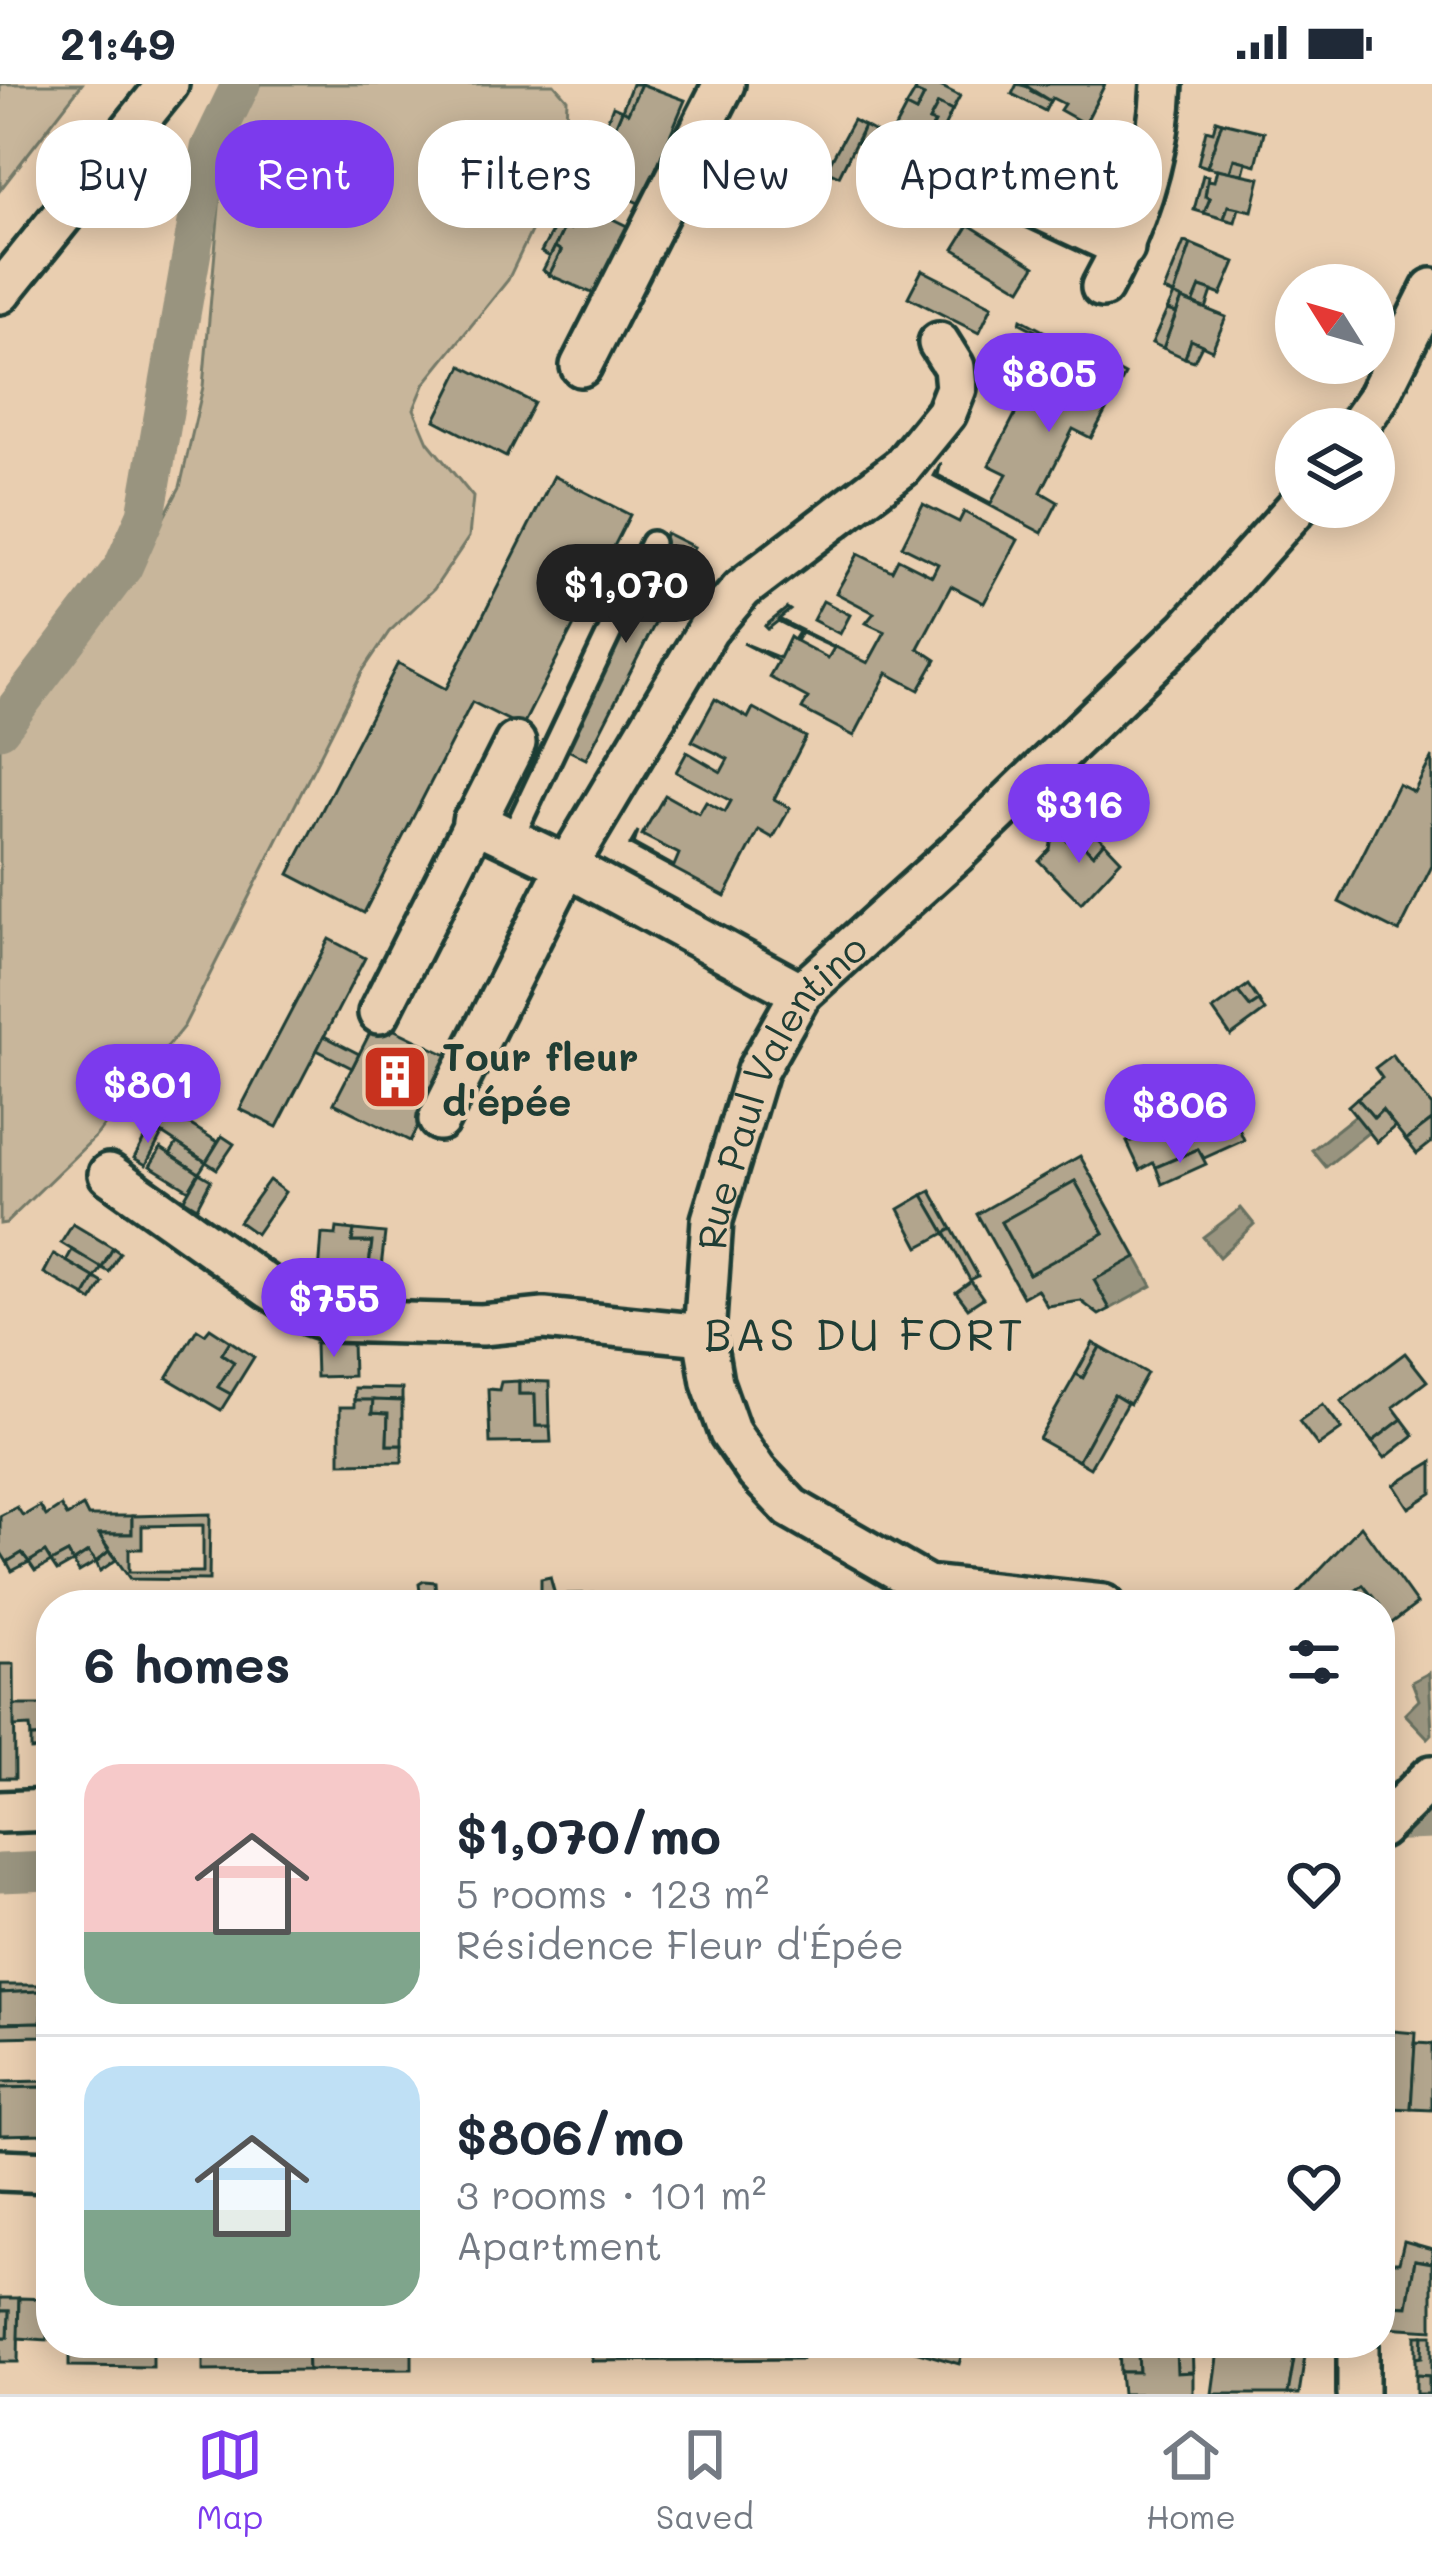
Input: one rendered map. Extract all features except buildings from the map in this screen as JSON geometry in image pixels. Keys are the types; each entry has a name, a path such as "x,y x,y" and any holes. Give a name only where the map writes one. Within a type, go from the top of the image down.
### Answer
{"street":[{"path":"0,293 168,84"},
{"path":"580,366 724,84"},
{"path":"1102,287 1124,248 1160,125 1162,84"},
{"path":"1080,228 1124,248"},
{"path":"1371,408 1432,289"},
{"path":"439,1120 567,866 724,607 902,466 946,413 956,388 955,367 939,343"},
{"name":"Rue Paul Valentino","path":"964,1590 927,1586 791,1508 757,1472 730,1433 712,1382 704,1335 712,1220 757,1071 801,993 955,854 1171,645 1278,528"},
{"path":"379,1013 515,743"},
{"path":"473,821 567,866 801,993"},
{"path":"109,1174 271,1289 309,1314 330,1321 482,1325 544,1319 704,1335"},
{"path":"1395,1812 1419,1787"},
{"path":"0,1812 36,1811"},
{"path":"0,2170 36,2171"},
{"path":"1358,2358 1358,2394"}],"lane":[{"path":"512,840 652,543"}],"shaded area":[{"path":"0,84 82,84 54,120 36,120 36,143 0,190"},
{"path":"260,84 554,84 567,99 566,120 418,120 418,228 533,228 508,280 425,383 414,409 428,442 473,497 469,537 434,589 389,632 362,672 184,1026 96,1136 0,1224 0,739 148,547 180,487 203,387 217,228 394,228 394,120 240,120"},
{"path":"1356,1115 1369,1132 1326,1167 1312,1150"},
{"path":"1241,1208 1254,1224 1219,1257 1203,1237"},
{"path":"1136,1257 1152,1286 1110,1309 1094,1280"},
{"path":"1429,1673 1432,1734 1428,1738 1405,1714 1419,1700 1412,1682"}],"waterway":[{"path":"0,729 123,567 146,515 210,148 241,84"},
{"path":"1395,1821 1432,1820"},
{"path":"0,1873 36,1872"}],"place":[{"name":"Tour fleur d'épée","path":"395,1077"}],"district":[{"name":"BAS DU FORT","path":"865,1333"}]}
